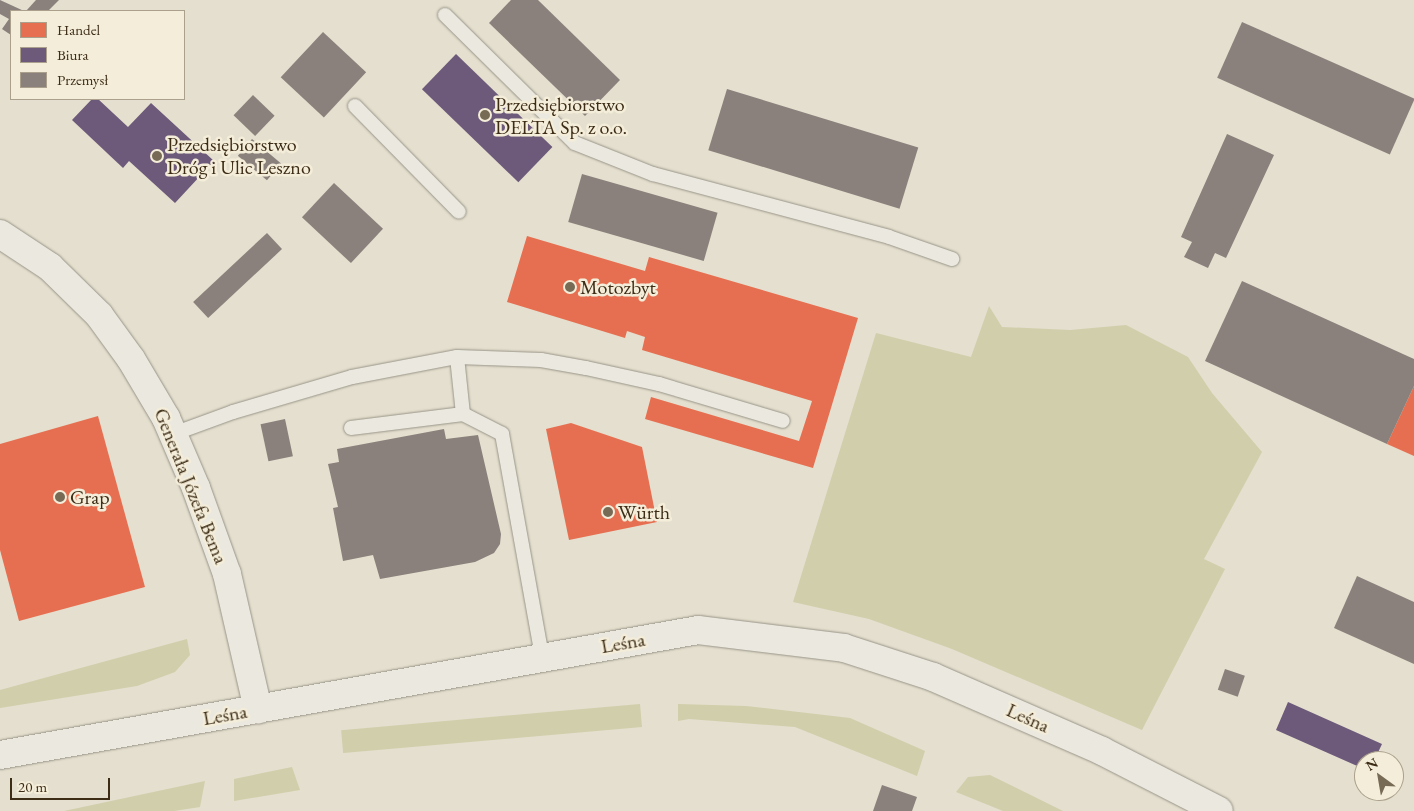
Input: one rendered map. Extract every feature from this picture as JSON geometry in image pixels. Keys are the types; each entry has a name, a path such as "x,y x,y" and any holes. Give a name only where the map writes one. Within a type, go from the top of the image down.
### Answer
{"street":[{"name":"Generała Józefa Bema","path":"0,234 50,267 99,315 132,359 166,418 196,488 227,574 258,709"},
{"name":"Leśna","path":"0,755 542,656 698,630 844,648 933,677 1102,751 1220,811"}],"lane":[{"path":"445,15 575,143 654,174 889,237 952,259"},
{"path":"355,106 459,212"},
{"path":"173,434 233,412 352,377 457,357 541,360 586,368 659,384 782,422"},
{"path":"457,357 463,414"},
{"path":"351,428 463,414 502,434 542,656"}],"shaded area":[{"path":"989,306 1002,327 1070,330 1126,325 1188,357 1212,393 1262,452 1204,559 1225,569 1142,730 952,649 869,619 793,602 876,333 971,357"},
{"path":"187,639 190,655 175,672 137,686 0,708 0,690"},
{"path":"640,704 642,727 343,753 341,730"},
{"path":"678,704 746,706 850,718 925,751 917,776 795,727 689,719 678,721"},
{"path":"292,767 300,790 234,801 234,779"},
{"path":"990,775 1063,811 1003,811 956,792 968,777"},
{"path":"205,781 200,807 174,811 64,811"}],"building: Handel":[{"path":"527,236 645,271 649,257 858,318 813,468 645,419 651,397 799,441 812,401 642,350 645,337 627,331 625,338 507,302"},
{"path":"1414,386 1414,456 1387,444"},
{"name":"Grap","path":"98,416 145,587 19,621 0,550 0,444"},
{"path":"571,423 642,447 657,522 569,540 546,429"}],"building: Biura":[{"path":"456,54 552,147 518,182 422,89"},
{"path":"91,100 99,100 128,127 151,103 214,161 175,203 129,161 123,168 72,120"},
{"path":"1288,702 1382,744 1379,751 1354,751 1354,765 1276,730"}],"building: Przemysł":[{"path":"0,0 22,10 10,10 10,34 2,29 9,19 0,14"},
{"path":"36,0 59,0 49,10 27,10"},
{"path":"511,0 538,0 620,80 585,116 489,23"},
{"path":"1242,22 1414,99 1390,155 1217,78"},
{"path":"323,32 366,72 324,118 281,77"},
{"path":"727,89 918,147 900,209 708,150"},
{"path":"253,95 275,116 255,136 234,115"},
{"path":"1227,134 1274,155 1226,258 1215,253 1208,268 1184,257 1192,242 1181,237"},
{"path":"252,139 281,163 267,180 238,156"},
{"path":"582,174 718,213 704,261 568,222"},
{"path":"334,183 383,229 351,263 302,217"},
{"path":"267,233 282,249 208,318 193,302"},
{"path":"1242,281 1414,359 1414,386 1387,444 1205,361"},
{"path":"285,419 293,456 268,461 261,424"},
{"path":"444,429 446,439 478,435 501,534 500,544 494,553 475,562 380,579 373,555 343,561 333,508 338,507 328,464 339,462 337,449"},
{"path":"1357,576 1414,602 1414,664 1334,628"},
{"path":"1225,669 1245,676 1238,697 1218,690"},
{"path":"882,785 917,797 912,811 873,811"}],"place":[{"name":"Przedsiębiorstwo DELTA Sp. z o.o.","path":"485,115"},
{"name":"Przedsiębiorstwo Dróg i Ulic Leszno","path":"157,156"},
{"name":"Motozbyt","path":"570,287"},
{"name":"Grap","path":"60,497"},
{"name":"Würth","path":"608,512"}]}
